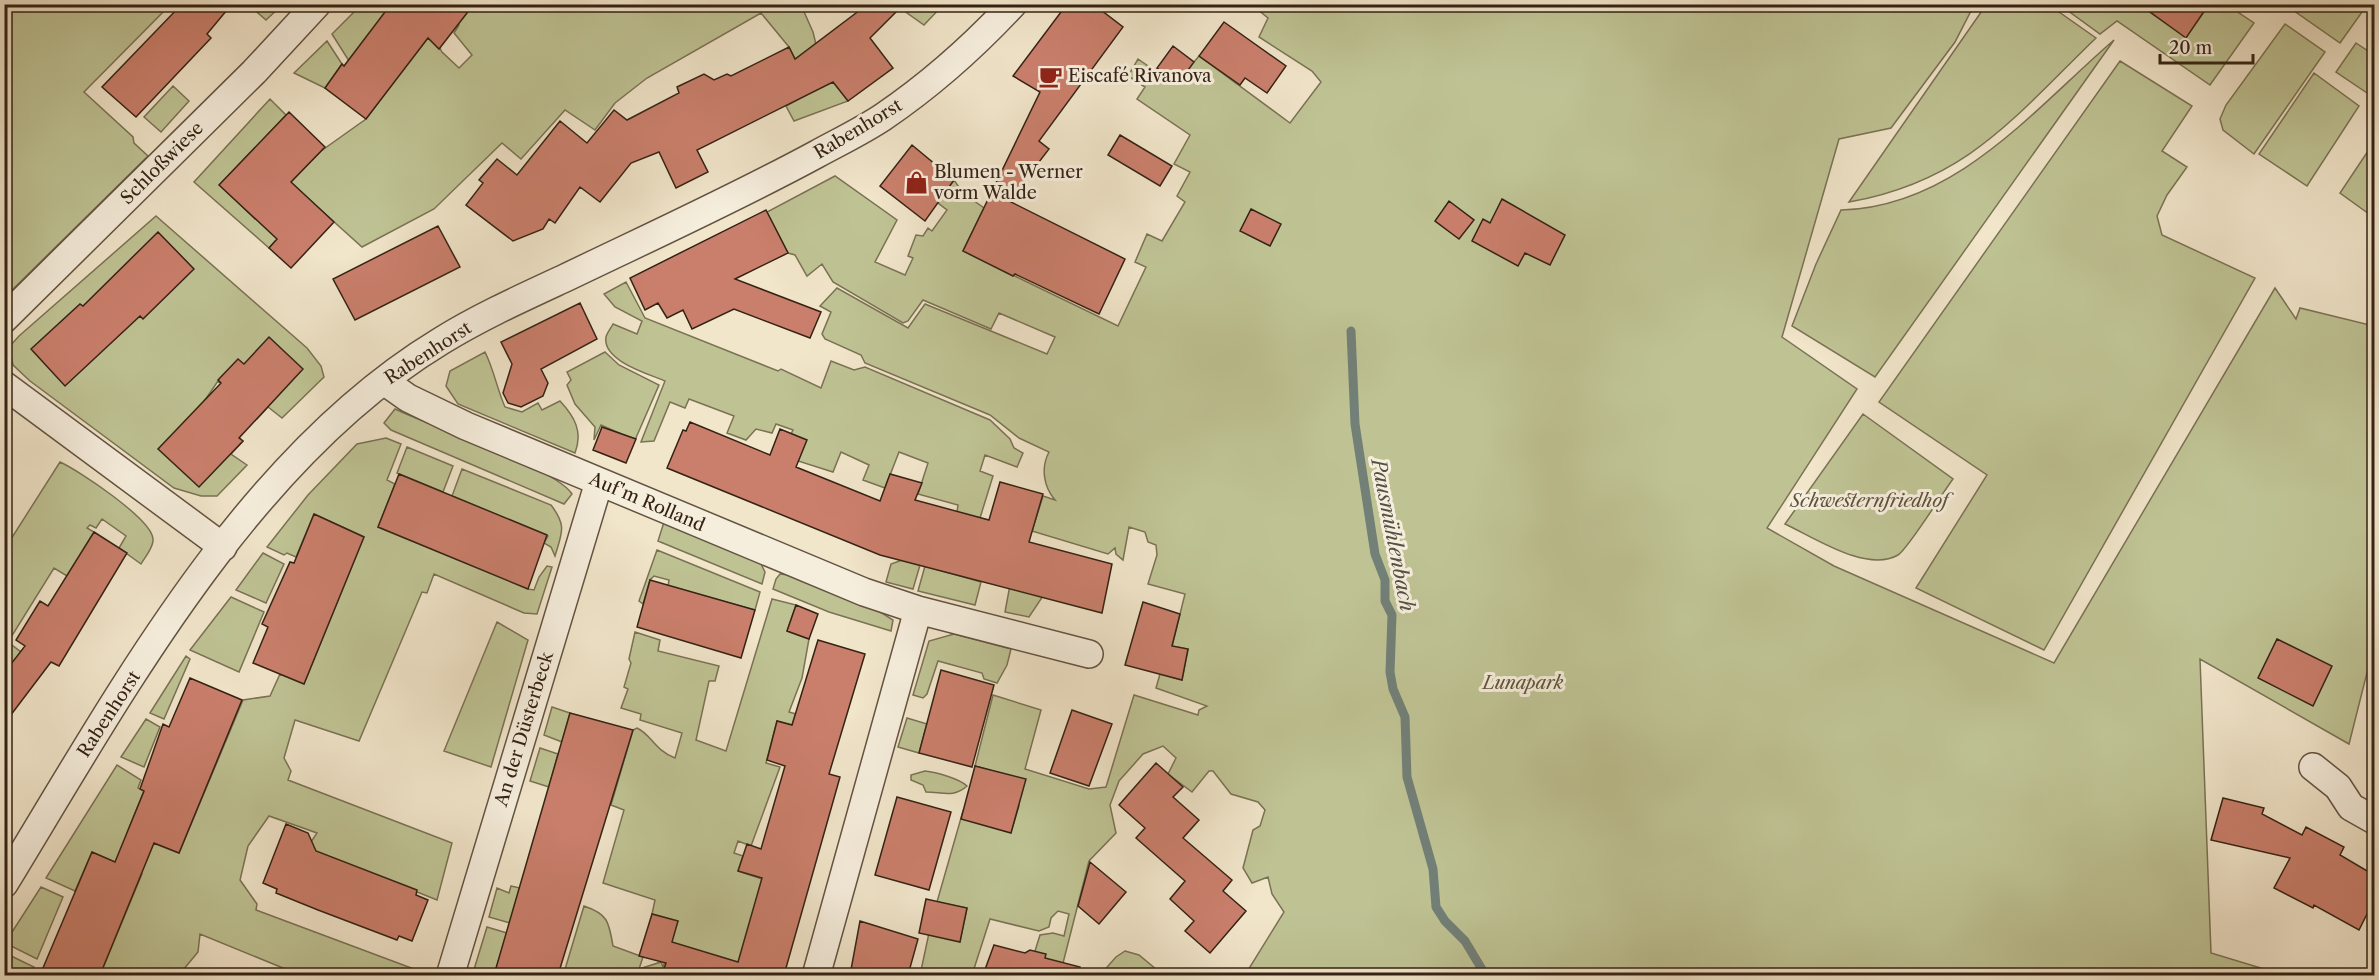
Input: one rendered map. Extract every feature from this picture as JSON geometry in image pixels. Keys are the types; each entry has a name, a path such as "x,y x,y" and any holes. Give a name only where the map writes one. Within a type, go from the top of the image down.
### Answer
{"street":[{"name":"Schloßwiese","path":"4,319 254,72 317,4"},
{"name":"Rabenhorst","path":"4,884 158,638 223,547 306,450 384,381 442,340 778,175 879,120 951,64 1013,4"},
{"name":"Auf'm Rolland","path":"384,381 445,417 834,580 918,610 1089,654"},
{"path":"4,385 223,547"},
{"name":"An der Düsterbeck","path":"450,975 599,482"},
{"path":"816,975 918,610"},
{"path":"2313,767 2338,787 2351,807 2374,820"}],"green space":[{"path":"471,4 801,5 813,32 821,65 848,101 794,121 786,106 812,92 789,47 761,13 647,78 615,103 595,130 565,110 521,159 502,143 434,209 362,247 312,202 269,248 194,182 270,99 286,115 220,185 255,219 321,151 366,119 431,32 442,52 459,68 472,55 454,33 459,25 433,5 445,5 463,18"},
{"path":"2293,4 2367,5 2340,43 2290,8"},
{"path":"4,5 170,5 84,92 133,137 134,143 148,156 5,297"},
{"path":"249,5 282,5 266,20"},
{"path":"361,5 391,5 349,61 332,34"},
{"path":"904,5 943,5 924,25 900,8"},
{"name":"Lunapark","path":"1252,5 1974,5 1955,42 1891,128 1839,139 1782,337 1857,389 1767,528 1834,566 2054,663 2275,288 2296,319 2300,308 2374,326 2374,645 2349,744 2200,659 2211,953 2274,972 2273,975 1245,975 1284,912 1272,894 1268,877 1252,883 1243,868 1253,830 1260,826 1265,810 1258,802 1231,794 1213,771 1209,771 1192,792 1168,774 1176,758 1163,746 1143,754 1119,781 1110,805 1116,833 1089,861 1060,975 1040,975 1044,959 1035,951 1040,935 1053,933 1064,936 1069,914 1058,911 1051,918 1049,927 1039,931 990,919 972,975 920,975 929,933 960,941 967,908 937,902 963,811 1011,832 1019,806 1011,776 975,766 993,695 1041,710 1025,769 1089,789 1106,787 1134,695 1198,715 1199,710 1207,706 1156,688 1160,674 1182,680 1188,649 1172,646 1185,594 1148,584 1157,555 1156,545 1148,542 1145,532 1129,527 1123,560 1116,554 1115,548 1108,554 1032,531 1043,496 1055,500 1044,476 1049,452 1019,438 990,415 865,363 861,355 825,339 822,334 831,312 820,306 837,288 908,328 925,304 1047,354 1055,337 999,313 991,329 923,300 908,321 903,323 833,282 822,264 807,276 795,255 788,253 767,212 835,176 897,220 875,262 905,275 913,258 908,256 916,235 923,236 928,228 932,231 947,210 938,203 954,180 963,193 984,208 963,251 1118,326 1146,267 1135,262 1147,234 1162,241 1185,202 1177,196 1190,172 1174,164 1190,135 1137,99 1145,87 1128,76 1138,59 1154,70 1194,62 1199,56 1290,123 1321,82 1312,71 1259,37 1268,18"},
{"path":"1986,5 2049,5 2096,38 2013,119 1957,162 1926,179 1890,192 1849,202"},
{"path":"2060,5 2139,5 2186,37 2209,5 2227,5 2254,23 2210,85 2117,21 2100,34"},
{"path":"2285,24 2325,52 2254,154 2223,130 2220,119 2226,105"},
{"path":"2114,40 1875,377 1792,326 1816,264 1841,210 1882,205 1921,192 1957,173 1991,150 2023,123"},
{"path":"327,41 342,64 325,88 294,73"},
{"path":"2356,43 2374,55 2374,87 2370,95 2336,72"},
{"path":"2120,61 2192,106 2162,151 2187,167 2167,195 2157,216 2162,235 2255,278 2044,650 1916,588 1987,475 1879,402"},
{"path":"2314,73 2359,106 2307,186 2259,154"},
{"path":"173,86 189,101 161,132 144,117"},
{"path":"2374,142 2374,205 2369,214 2340,193"},
{"path":"156,216 307,348 321,366 324,377 282,418 268,407 257,419 218,381 203,403 243,441 231,454 247,465 217,496 201,496 174,488 30,381 13,365 9,347"},
{"path":"626,282 645,318 778,371 781,369 821,388 831,361 854,370 865,367 990,420 1010,439 1014,448 1023,453 1017,467 985,455 980,471 993,476 980,518 957,512 958,505 918,494 928,463 899,452 885,488 863,480 869,465 841,452 833,472 798,461 791,434 793,430 776,424 772,433 756,429 746,440 727,433 734,416 689,399 685,408 670,402 654,441 641,442 665,381 619,360 611,353 607,345 606,337 613,324 637,334 642,321 615,307 604,294"},
{"path":"485,352 505,407 522,412 538,403 542,410 560,401 576,425 578,438 575,453 458,404 446,386 450,371"},
{"path":"605,352 619,365 659,385 635,440 601,425 594,440 595,427 575,404 567,385 571,380 567,372"},
{"path":"395,409 543,472 572,494 564,504 391,430 384,423"},
{"name":"Schwesternfriedhof","path":"1863,414 1953,479 1903,551 1885,559 1871,560 1841,552 1785,524"},
{"path":"386,438 401,444 387,480 395,484 378,527 528,589 534,590 547,566 552,567 537,614 524,613 434,574 427,593 422,592 359,741 295,720 284,758 291,771 288,780 452,843 437,900 307,848 317,833 269,816 248,846 240,880 257,904 256,910 430,975 300,975 200,934 198,952 179,975 100,975 142,874 92,852 75,891 46,878 117,765 141,780 138,788 144,791 127,833 179,853 243,700 270,696 280,674 304,684 364,537 314,514 296,557 287,553 284,555 267,547 308,495 357,444"},
{"path":"407,447 453,466 443,492 397,473"},
{"path":"60,462 128,508 149,530 153,539 152,545 141,564 119,548 126,536 102,519 96,528 90,525 87,528 94,532 67,576 54,568 8,642 21,652 5,673 4,550"},
{"path":"462,469 551,505 559,518 562,529 555,556 551,547 544,543 548,536 452,496"},
{"path":"664,522 760,562 765,572 762,584 658,541"},
{"path":"657,550 760,592 755,610 668,586 669,580 654,576 650,580 643,604 639,601"},
{"path":"263,553 284,564 266,603 236,590"},
{"path":"902,560 920,565 913,589 886,582 891,564"},
{"path":"925,566 981,582 975,605 918,591"},
{"path":"780,574 790,575 882,613 893,620 891,631 829,612 773,589"},
{"path":"1012,574 1043,596 1029,617 1005,612"},
{"path":"231,597 264,612 239,672 190,650"},
{"path":"772,599 796,605 787,631 809,639 802,678 789,712 796,714 792,725 777,721 766,763 780,767 751,846 738,841 734,853 743,856 738,871 762,879 743,968 703,952 696,975 563,976 584,906 598,912 606,920 613,946 643,957 639,969 661,962 663,967 678,921 652,914 655,900 603,883 624,810 611,805 633,730 637,728 642,731 662,750 675,758 682,733 640,720 641,714 621,708 628,689 624,687 631,663 629,659 635,632 660,640 658,651 719,666 715,681 709,681 696,740 726,751"},
{"path":"497,622 528,640 491,767 444,751"},
{"path":"954,634 1011,649 1007,665 997,683 984,679 982,673 938,661 927,694 923,698 913,695 929,641"},
{"path":"186,656 190,659 164,719 150,713"},
{"path":"552,707 570,713 562,742 544,735"},
{"path":"907,718 927,724 919,753 898,747"},
{"path":"146,719 160,727 144,767 121,757"},
{"path":"540,748 558,754 549,787 530,781"},
{"path":"925,771 948,776 967,786 948,794 926,792 923,785 911,780 911,775"},
{"path":"511,886 520,888 510,923 489,917 497,888 509,893"},
{"path":"41,887 63,897 37,959 5,943"},
{"path":"487,927 507,933 494,975 472,976"},
{"path":"1125,951 1139,955 1163,975 1100,975 1116,957"},
{"path":"5,953 34,967 30,975 5,975"}],"building":[{"path":"182,4 232,4 207,34 211,38 136,117 102,87"},
{"path":"391,4 474,4 439,49 428,38 366,119 325,88"},
{"path":"868,4 904,4 870,38 893,68 848,101 833,82 697,150 708,172 676,188 659,152 631,163 600,202 580,187 555,223 549,219 543,229 513,241 466,205 483,183 479,180 497,159 517,175 560,121 587,143 614,110 627,120 679,93 677,87 704,74 714,80 727,74 731,76 789,47 795,59"},
{"path":"1067,4 1093,4 1123,27 1039,141 1049,149 1009,201 1125,259 1099,314 963,251 1040,92 1013,76"},
{"path":"2139,4 2209,4 2186,38"},
{"path":"1224,22 1286,66 1267,93 1245,78 1240,85 1199,56"},
{"path":"1173,46 1194,62 1178,84 1157,68"},
{"path":"289,112 325,147 291,182 334,222 291,268 269,248 277,239 219,185"},
{"path":"1120,135 1172,166 1160,186 1108,155"},
{"name":"Blumen - Werner vorm Walde","path":"912,145 954,180 925,221 880,186"},
{"path":"1502,199 1565,235 1550,265 1525,253 1518,266 1472,241 1483,219 1490,223"},
{"path":"1449,201 1474,220 1459,239 1435,221"},
{"path":"1251,209 1281,224 1270,246 1240,231"},
{"path":"766,210 788,253 735,279 821,312 810,338 734,309 692,329 683,310 667,318 658,303 645,310 630,278"},
{"path":"438,226 460,267 355,320 333,279"},
{"path":"158,232 194,269 143,319 140,316 65,386 31,349 80,304 83,306"},
{"path":"580,303 597,339 541,369 548,383 543,396 521,407 508,403 503,393 512,364 501,342"},
{"path":"269,337 303,369 239,438 243,441 199,487 158,449 221,383 218,380 238,359 244,364"},
{"path":"690,422 770,455 780,429 807,440 796,467 880,501 890,474 922,483 915,500 989,520 1000,482 1043,494 1029,542 1112,564 1102,613 880,555 667,468 683,430 686,431"},
{"path":"602,427 636,439 626,463 593,450"},
{"path":"399,474 547,535 528,589 378,527"},
{"path":"314,514 364,537 304,684 253,663 268,627 262,624 290,562 294,563"},
{"path":"94,532 127,553 59,666 51,662 4,724 4,673 25,646 16,640 40,601 48,606"},
{"path":"650,580 755,610 741,658 637,627"},
{"path":"1143,602 1180,614 1172,646 1188,649 1182,680 1125,665"},
{"path":"796,605 818,614 809,639 787,631"},
{"path":"2277,639 2332,666 2313,706 2258,678"},
{"path":"818,640 865,654 829,774 840,777 784,975 662,975 666,963 639,956 652,914 678,921 672,942 738,962 762,878 738,871 747,844 761,849 785,766 767,760 777,721 792,725"},
{"path":"941,670 994,685 972,767 919,753"},
{"path":"190,678 242,700 179,853 154,843 100,975 40,975 92,852 115,862 144,791 140,789 163,724 169,727"},
{"path":"1072,710 1112,724 1089,786 1050,773"},
{"path":"570,713 633,730 558,975 494,975"},
{"path":"1156,763 1183,787 1173,797 1199,820 1183,838 1232,880 1223,891 1246,911 1210,953 1185,931 1194,921 1170,899 1185,881 1136,838 1145,828 1119,805"},
{"path":"975,766 1026,779 1011,833 961,819"},
{"path":"897,797 951,812 929,890 875,875"},
{"path":"2223,798 2264,808 2262,814 2302,835 2306,827 2344,847 2340,855 2374,875 2374,900 2359,930 2314,905 2313,908 2274,888 2290,858 2211,840"},
{"path":"286,824 308,833 316,851 417,890 416,895 428,900 412,941 399,936 397,940 318,910 276,893 277,889 263,883"},
{"path":"1090,862 1126,892 1099,924 1078,906"},
{"path":"926,899 967,908 960,942 919,933"},
{"path":"860,921 918,939 908,975 850,975"},
{"path":"994,945 1025,953 1030,950 1046,954 1045,958 1080,967 1079,975 983,975"}],"waterway":[{"name":"Pausmühlenbach","path":"1351,331 1355,424 1375,554 1385,580 1385,601 1392,615 1390,672 1393,689 1405,717 1407,777 1433,869 1436,907 1445,921 1465,941 1486,976"}],"place":[{"name":"Eiscafé Rivanova","path":"1050,76"},
{"name":"Blumen - Werner vorm Walde","path":"916,182"}]}
